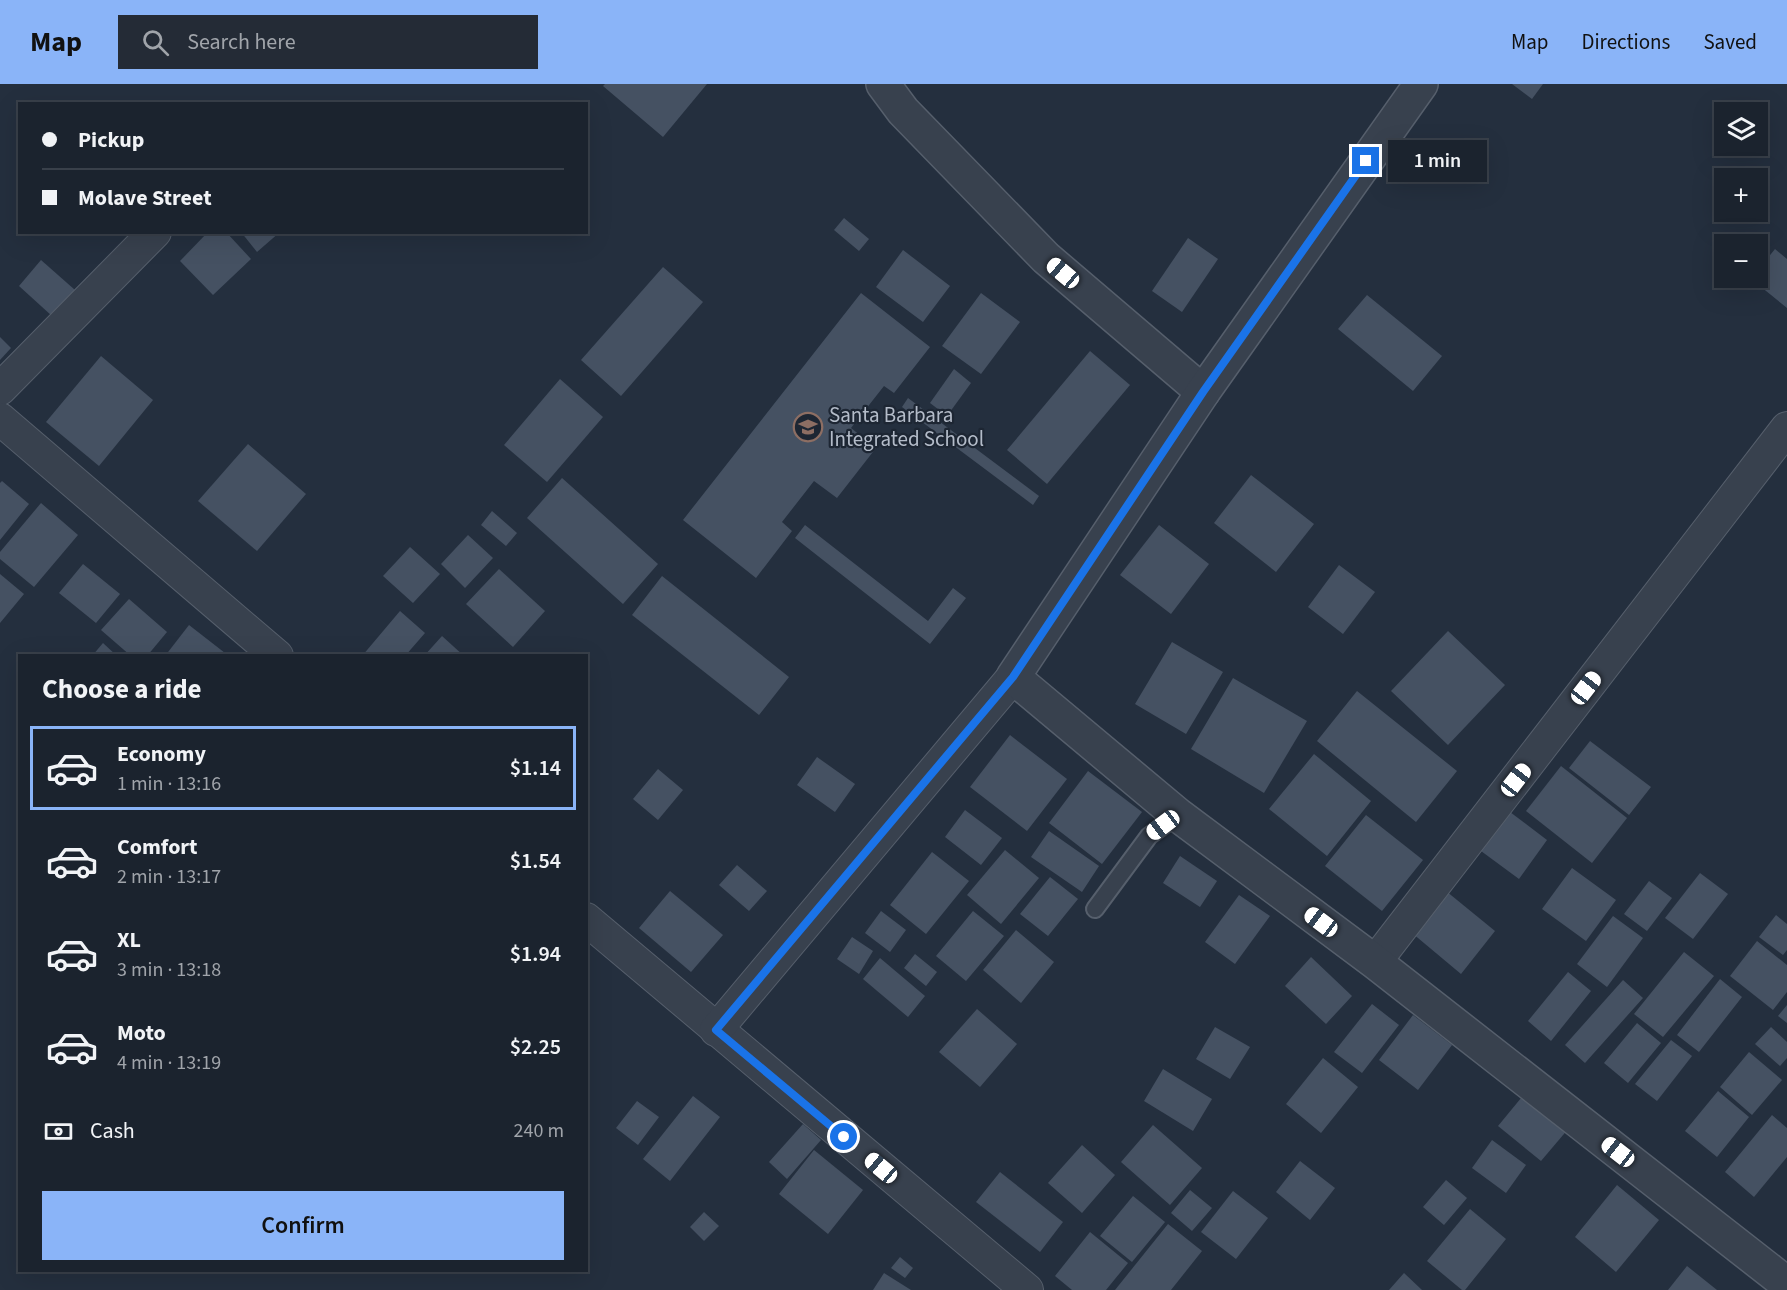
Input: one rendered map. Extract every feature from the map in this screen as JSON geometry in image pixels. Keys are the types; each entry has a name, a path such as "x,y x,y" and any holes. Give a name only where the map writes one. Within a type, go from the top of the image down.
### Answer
{"street":[{"path":"883,84 903,111 1046,258 1203,392"},
{"path":"716,1030 1013,677 1203,392 1421,84"},
{"path":"0,389 153,234"},
{"path":"0,419 275,654"},
{"path":"1375,962 1787,428"},
{"path":"1013,677 1178,814 1375,962 1787,1284"},
{"path":"588,921 1027,1290"}],"lane":[{"path":"1095,909 1149,836 1178,814"}],"building":[{"path":"605,84 707,84 663,137 603,86"},
{"path":"1512,84 1543,84 1532,99"},
{"path":"844,218 869,239 859,251 834,230"},
{"path":"206,234 228,234 251,259 213,295 180,261"},
{"path":"243,234 278,234 257,252"},
{"path":"1188,238 1218,259 1182,312 1152,291"},
{"path":"1775,249 1787,259 1787,308 1762,288 1768,288 1768,258"},
{"path":"903,250 950,286 923,322 876,287"},
{"path":"41,260 75,290 52,316 19,286"},
{"path":"663,267 703,302 621,396 581,360"},
{"path":"861,293 930,347 894,393 884,386 851,428 876,448 837,498 814,481 782,522 792,531 756,578 683,520"},
{"path":"981,293 1020,322 981,374 942,346"},
{"path":"1367,295 1442,356 1413,391 1338,329"},
{"path":"0,337 11,348 0,360"},
{"path":"1090,351 1130,385 1047,484 1007,450"},
{"path":"101,356 153,400 99,466 46,422"},
{"path":"954,369 971,383 947,416 930,403"},
{"path":"560,379 603,417 547,482 504,445"},
{"path":"908,398 1039,496 1033,505 902,407"},
{"path":"248,444 306,494 257,551 198,501"},
{"path":"1251,475 1314,524 1276,572 1214,523"},
{"path":"562,478 658,564 623,604 527,518"},
{"path":"2,481 29,504 0,540 0,483"},
{"path":"41,503 78,535 34,587 0,559 0,552"},
{"path":"492,511 517,533 506,546 481,525"},
{"path":"805,525 928,621 953,588 966,598 930,644 795,538"},
{"path":"1159,525 1209,564 1171,614 1120,575"},
{"path":"468,535 493,558 465,588 441,564"},
{"path":"410,547 440,574 413,603 383,576"},
{"path":"83,564 120,594 96,623 59,593"},
{"path":"1339,565 1375,592 1343,634 1308,607"},
{"path":"499,569 545,611 513,647 466,604"},
{"path":"0,574 24,594 0,623"},
{"path":"662,576 789,677 759,715 632,615"},
{"path":"129,599 167,632 149,654 129,654 101,630"},
{"path":"400,611 425,633 407,654 364,654"},
{"path":"189,625 225,653 224,654 167,654"},
{"path":"1448,631 1505,685 1448,745 1391,691"},
{"path":"442,636 462,654 426,654"},
{"path":"1172,642 1223,672 1186,734 1135,704"},
{"path":"103,643 115,654 94,654"},
{"path":"1233,678 1307,721 1264,793 1191,749"},
{"path":"1357,691 1457,771 1416,822 1317,741"},
{"path":"1010,735 1067,779 1027,831 970,787"},
{"path":"1590,741 1651,787 1629,815 1569,768"},
{"path":"1314,754 1371,801 1327,856 1269,809"},
{"path":"817,757 855,784 835,812 797,785"},
{"path":"1561,766 1627,818 1592,863 1526,811"},
{"path":"658,769 683,790 658,820 633,799"},
{"path":"1088,771 1142,812 1102,864 1049,823"},
{"path":"965,810 1002,838 981,865 945,837"},
{"path":"1510,812 1547,840 1519,879 1481,851"},
{"path":"1366,815 1423,860 1382,911 1325,866"},
{"path":"1049,831 1099,866 1082,892 1031,857"},
{"path":"1005,850 1039,878 1001,924 967,895"},
{"path":"932,852 969,881 926,934 890,905"},
{"path":"1180,856 1217,881 1200,907 1163,883"},
{"path":"737,865 767,891 749,911 719,885"},
{"path":"1572,868 1616,900 1586,941 1542,909"},
{"path":"1700,873 1728,894 1693,939 1665,918"},
{"path":"1050,877 1078,899 1048,936 1020,914"},
{"path":"1649,881 1672,898 1647,931 1624,914"},
{"path":"670,891 723,935 691,972 639,928"},
{"path":"1446,891 1495,931 1461,974 1412,933"},
{"path":"1239,895 1270,916 1235,964 1205,942"},
{"path":"881,911 906,930 890,952 865,933"},
{"path":"973,911 1004,936 966,981 936,956"},
{"path":"1776,915 1787,924 1787,950 1783,955 1759,937"},
{"path":"1613,916 1643,938 1607,987 1577,964"},
{"path":"1016,930 1054,962 1021,1003 983,970"},
{"path":"852,937 873,951 859,974 837,959"},
{"path":"1757,941 1787,965 1787,992 1773,1010 1730,976"},
{"path":"1684,952 1714,976 1663,1037 1634,1014"},
{"path":"915,954 937,972 926,986 904,968"},
{"path":"1311,957 1352,996 1326,1024 1285,986"},
{"path":"880,958 925,996 908,1017 863,979"},
{"path":"1568,972 1591,991 1551,1041 1528,1021"},
{"path":"1720,979 1742,997 1699,1052 1677,1035"},
{"path":"1623,980 1643,998 1585,1063 1565,1045"},
{"path":"1372,1004 1399,1025 1362,1073 1334,1052"},
{"path":"1787,1005 1787,1023 1778,1016"},
{"path":"977,1009 1017,1044 980,1087 939,1052"},
{"path":"1413,1015 1452,1045 1418,1090 1379,1060"},
{"path":"1637,1023 1661,1043 1628,1083 1604,1063"},
{"path":"1215,1027 1250,1047 1230,1079 1196,1059"},
{"path":"1771,1027 1787,1042 1787,1058 1780,1066 1755,1044"},
{"path":"1671,1040 1692,1056 1657,1101 1635,1084"},
{"path":"1749,1052 1782,1080 1752,1115 1720,1087"},
{"path":"1323,1058 1358,1087 1321,1133 1286,1104"},
{"path":"1163,1069 1212,1099 1193,1131 1144,1101"},
{"path":"1718,1091 1749,1117 1717,1157 1685,1131"},
{"path":"1526,1092 1569,1128 1541,1161 1498,1126"},
{"path":"693,1096 720,1117 670,1181 643,1159"},
{"path":"637,1101 659,1117 638,1145 616,1128"},
{"path":"1772,1115 1787,1128 1787,1157 1754,1197 1725,1172"},
{"path":"803,1124 821,1140 787,1179 769,1162"},
{"path":"1153,1125 1202,1168 1170,1205 1121,1162"},
{"path":"1492,1140 1526,1165 1506,1193 1472,1168"},
{"path":"1082,1145 1115,1175 1082,1213 1048,1183"},
{"path":"814,1150 863,1190 828,1234 779,1194"},
{"path":"1300,1161 1335,1188 1310,1220 1276,1192"},
{"path":"1000,1172 1063,1222 1040,1252 976,1202"},
{"path":"1446,1180 1467,1198 1444,1225 1423,1207"},
{"path":"1617,1185 1659,1220 1616,1272 1575,1237"},
{"path":"1190,1190 1212,1208 1192,1231 1171,1213"},
{"path":"1233,1191 1268,1218 1236,1259 1201,1232"},
{"path":"1133,1196 1165,1222 1132,1262 1100,1236"},
{"path":"1470,1209 1506,1239 1465,1290 1462,1290 1427,1261"},
{"path":"704,1212 719,1226 704,1241 690,1227"},
{"path":"1168,1224 1202,1251 1171,1290 1115,1290"},
{"path":"1090,1232 1128,1263 1106,1290 1072,1290 1055,1276"},
{"path":"900,1257 913,1268 905,1278 891,1268"},
{"path":"1687,1266 1717,1290 1668,1290"},
{"path":"884,1273 911,1290 873,1290"},
{"path":"1404,1273 1422,1290 1389,1290"}],"place":[{"name":"Santa Barbara Integrated School","path":"808,427"}],"route":[{"path":"844,1137 716,1030 1013,677 1203,392 1366,161"}]}
